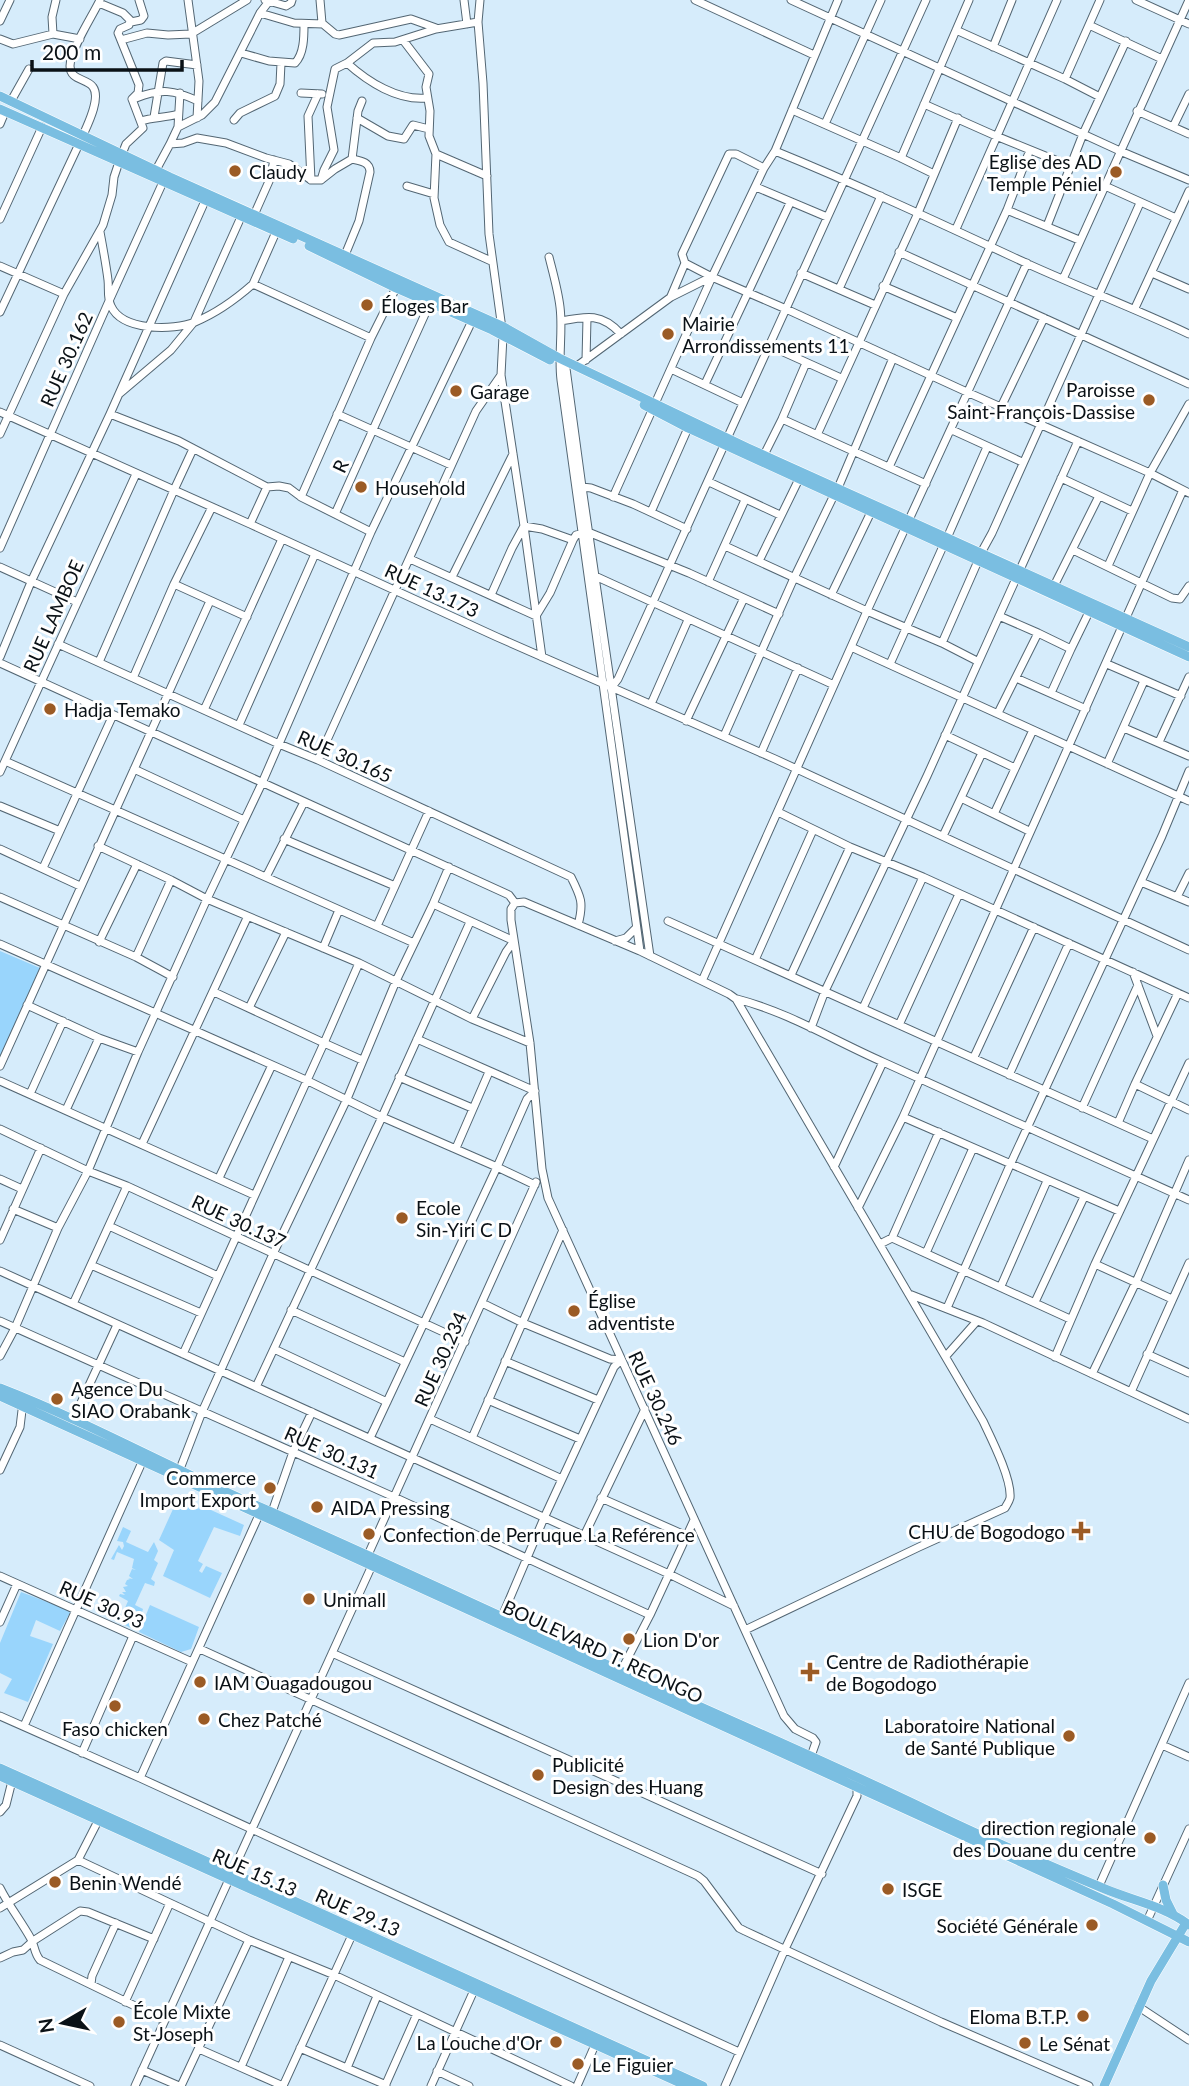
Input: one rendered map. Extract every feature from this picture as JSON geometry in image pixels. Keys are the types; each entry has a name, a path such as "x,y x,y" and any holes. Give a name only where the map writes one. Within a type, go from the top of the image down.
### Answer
{"main road":[{"path":"0,96 163,182 471,323 503,331"},
{"path":"3,111 81,139"},
{"path":"121,158 156,170 345,255 799,479 836,491 871,512 908,524"},
{"path":"562,363 577,366 688,428 764,455 1017,574 1089,612 1189,647"},
{"path":"1017,574 1055,586 1189,657"},
{"name":"BOULEVARD T. REONGO","path":"0,1388 23,1402 259,1515 370,1560"},
{"name":"BOULEVARD T. REONGO","path":"0,1396 73,1420 180,1469 370,1560 1103,1899 1189,1942"},
{"name":"BOULEVARD T. REONGO","path":"501,1620 811,1756 861,1787 948,1820 1099,1886 1153,1905 1187,1924"},
{"name":"RUE 29.13","path":"0,1768 475,1987 703,2086"},
{"name":"RUE 15.13","path":"0,1776 98,1821 230,1876 352,1935 475,1987 687,2086"},
{"path":"1163,1885 1166,1900 1174,1915"},
{"path":"1104,2086 1139,2007 1166,1955 1187,1924"},
{"path":"1159,1927 1165,1939 1166,1955"}],"street":[{"path":"0,22 10,0"},
{"path":"53,34 52,17 56,0"},
{"path":"132,99 138,93 139,85 119,30 144,16 139,0"},
{"path":"188,0 199,81 197,118"},
{"path":"121,40 147,33 191,34 247,0"},
{"path":"178,127 197,118 215,102 268,1 286,6 291,4 292,0"},
{"path":"320,0 322,23"},
{"path":"464,0 467,24"},
{"path":"480,0 478,22 484,83 491,261 503,331 501,374 542,657"},
{"path":"696,0 814,55"},
{"path":"791,0 1119,151 1189,180"},
{"path":"613,497 712,277 775,150 838,0"},
{"path":"825,124 881,0"},
{"path":"607,686 618,679 926,0"},
{"path":"901,158 969,0"},
{"path":"993,47 1012,0"},
{"path":"956,229 1058,0"},
{"path":"1065,79 1100,0"},
{"path":"1136,0 1189,24"},
{"path":"1063,279 1189,0"},
{"path":"0,312 93,113 95,93 91,85 77,79 70,69 80,40 100,1 128,16 131,22"},
{"path":"260,13 304,24 322,23 339,35 411,19 436,29"},
{"path":"321,180 334,150 327,107 335,69 373,43 403,40 436,29 478,22"},
{"path":"242,52 293,64 297,62 303,44 304,24"},
{"path":"1089,25 1161,59"},
{"path":"956,30 1100,97"},
{"path":"0,39 13,44 53,34 80,40"},
{"path":"403,40 428,70 426,87 429,129 436,154 435,207 440,225 449,242 491,261"},
{"path":"1046,226 1083,134 1126,41"},
{"path":"154,117 161,66 164,62 197,65"},
{"path":"234,120 240,113 275,96 280,84 281,63"},
{"path":"347,63 369,81 394,92 414,99 427,98"},
{"path":"11,101 29,69"},
{"path":"132,99 159,91 180,93 198,101"},
{"path":"156,170 178,127 180,93"},
{"path":"301,93 328,93"},
{"path":"311,180 308,116 318,94"},
{"path":"1174,127 1189,94"},
{"path":"0,433 4,414 64,294 100,232 112,195 114,177 127,144 142,130 132,99"},
{"path":"352,159 362,101"},
{"path":"924,104 1070,166"},
{"path":"792,110 934,174"},
{"path":"0,124 3,111"},
{"path":"1137,111 1189,134"},
{"path":"141,121 178,114"},
{"path":"357,118 396,139 404,139 413,125 429,129"},
{"path":"817,435 958,118"},
{"path":"0,219 42,127"},
{"path":"170,145 197,138 232,144 289,164 311,180 321,180 352,159 368,164 370,172 359,221 345,255"},
{"path":"775,150 1189,334"},
{"path":"436,154 487,176"},
{"path":"764,168 736,154 729,154 682,254 685,262 712,277 1186,491 903,1117 858,1208"},
{"path":"889,467 1007,210 1028,155"},
{"path":"254,215 270,179 274,160"},
{"name":"RUE 30.162","path":"0,548 163,182"},
{"path":"407,186 434,194"},
{"path":"1105,186 1176,218"},
{"path":"756,187 827,218"},
{"path":"1135,309 1189,191"},
{"path":"838,289 881,196"},
{"path":"0,657 31,582 205,201"},
{"path":"705,384 790,203"},
{"path":"942,643 1140,203"},
{"path":"1007,210 1079,240"},
{"path":"118,394 171,351 194,322 241,217"},
{"path":"100,232 109,301 115,313 133,324 148,326 179,326 194,322 230,303 253,284 276,232"},
{"path":"899,252 1189,384"},
{"path":"549,257 560,307 562,363 607,686 650,956"},
{"path":"671,297 685,262"},
{"path":"702,981 867,611 1027,263"},
{"path":"0,266 64,294"},
{"path":"801,273 875,304"},
{"path":"1152,273 1189,289"},
{"path":"577,366 671,297 712,277"},
{"path":"253,284 371,338"},
{"path":"883,286 957,317"},
{"path":"301,497 396,288"},
{"name":"R","path":"335,514 430,303"},
{"path":"586,360 587,318"},
{"path":"1002,407 1044,318"},
{"path":"561,321 604,319 621,334"},
{"path":"0,1356 15,1328 58,1228 88,1171 138,1052 262,783 371,532 471,323"},
{"path":"769,346 841,378"},
{"path":"724,736 836,491 893,358"},
{"path":"562,363 582,487 585,532 595,576 640,951"},
{"path":"764,455 806,363"},
{"path":"671,369 743,403"},
{"path":"318,760 476,411 501,374"},
{"path":"1108,566 1150,473 1189,404"},
{"name":"RUE 13.173","path":"4,414 497,637 724,736 1189,950"},
{"path":"110,414 178,441 267,487 284,486 371,532"},
{"path":"337,414 451,465"},
{"path":"782,419 926,484"},
{"path":"651,512 688,428"},
{"path":"952,430 1022,462"},
{"path":"811,1028 825,991 946,735 1078,441"},
{"path":"890,664 987,447"},
{"path":"99,662 193,449"},
{"path":"452,577 513,453"},
{"name":"RUE LAMBOE","path":"0,772 136,474"},
{"path":"1061,478 1132,511"},
{"path":"759,561 799,479"},
{"path":"709,482 780,515"},
{"path":"250,524 267,487"},
{"path":"582,487 591,488 687,529"},
{"path":"1055,586 1099,496"},
{"path":"708,582 745,499"},
{"path":"134,678 174,584 212,507"},
{"path":"831,595 871,512"},
{"path":"524,526 573,540"},
{"path":"491,595 524,526"},
{"path":"536,616 550,593 573,540 576,535 585,532 779,614"},
{"path":"204,710 282,539"},
{"path":"725,546 977,661"},
{"path":"1073,550 1177,599 1183,596 1189,586"},
{"path":"239,725 315,554"},
{"path":"410,559 536,616"},
{"path":"0,567 77,602"},
{"path":"595,576 834,685"},
{"path":"174,584 247,617"},
{"path":"686,721 744,598"},
{"path":"0,1066 210,601"},
{"path":"1051,693 1089,612"},
{"path":"999,616 1071,649"},
{"path":"651,705 688,620"},
{"path":"998,713 1038,633"},
{"name":"RUE 30.165","path":"58,644 571,877 581,896 583,908 578,925"},
{"path":"851,647 1189,801"},
{"path":"0,663 449,867 509,895 515,903 524,902 640,951 736,999 811,1028 1189,1200"},
{"path":"1107,664 1181,696"},
{"path":"761,753 798,668"},
{"path":"1158,742 1189,677"},
{"path":"1016,678 1086,709"},
{"path":"1107,764 1144,681"},
{"path":"43,868 113,715"},
{"path":"1124,728 1189,756"},
{"path":"993,814 1033,730"},
{"path":"946,735 1015,768"},
{"path":"943,836 982,752"},
{"path":"5,761 414,943"},
{"path":"134,769 244,820"},
{"path":"947,1308 1189,771"},
{"path":"961,799 1030,831"},
{"path":"266,877 304,802"},
{"path":"0,806 60,831"},
{"path":"377,926 429,811"},
{"path":"778,812 850,847 1105,958 1189,998"},
{"path":"754,960 813,830"},
{"path":"284,839 395,886"},
{"path":"98,846 207,900 323,948 472,1019 530,1043"},
{"path":"791,975 850,847"},
{"path":"0,849 80,886"},
{"path":"99,942 137,864"},
{"path":"180,1469 202,1412 347,1099 396,981 449,867"},
{"path":"1177,897 1189,873"},
{"path":"863,1008 923,877"},
{"path":"136,957 171,880"},
{"path":"1141,882 1189,902"},
{"path":"899,1025 959,894"},
{"path":"0,897 173,976"},
{"name":"RUE 30.246","path":"515,903 510,914 530,1043 542,1168 548,1198 784,1716 795,1729 816,1742 811,1756"},
{"path":"433,904 514,941 506,951 472,1019"},
{"path":"323,948 339,910"},
{"path":"142,1144 247,918"},
{"path":"668,921 1153,1139"},
{"path":"256,1387 470,922"},
{"path":"974,1058 1034,927"},
{"path":"615,941 626,938 637,928"},
{"path":"248,1008 286,932"},
{"path":"1009,1075 1069,943"},
{"path":"0,944 535,1185"},
{"path":"183,1354 359,964"},
{"path":"1133,972 1157,1036"},
{"path":"1082,1108 1138,985"},
{"path":"214,992 362,1060"},
{"path":"1118,1123 1178,993"},
{"path":"736,999 983,1421 997,1449 1010,1497 1004,1508 745,1630"},
{"path":"27,1006 138,1052"},
{"path":"30,1094 63,1021"},
{"path":"66,1110 99,1038"},
{"path":"370,1438 527,1099 535,1091 416,1039"},
{"path":"834,1167 883,1062"},
{"path":"1055,1357 1119,1211 1189,1063"},
{"path":"219,1178 272,1065"},
{"path":"456,1148 489,1072"},
{"path":"399,1077 472,1108"},
{"path":"0,1081 254,1195"},
{"path":"1135,1084 1189,1110"},
{"path":"903,1117 1119,1211"},
{"name":"RUE 30.137","path":"0,1129 465,1342"},
{"path":"880,1244 892,1238 939,1132"},
{"path":"0,1240 3,1226 41,1148"},
{"path":"926,1253 973,1148"},
{"path":"1092,1374 1189,1160"},
{"name":"RUE 30.234","path":"135,2086 311,1701 394,1497 542,1168"},
{"path":"0,1179 22,1189"},
{"path":"1000,1286 1047,1181"},
{"path":"73,1304 127,1186"},
{"path":"1035,1302 1084,1197"},
{"path":"13,1209 58,1228"},
{"path":"109,1226 218,1276"},
{"path":"472,1438 563,1230"},
{"path":"892,1238 1070,1320"},
{"path":"1131,1392 1189,1263"},
{"path":"1095,1264 1172,1299"},
{"path":"91,1265 201,1313"},
{"path":"0,1271 735,1606"},
{"path":"908,1293 977,1321 1189,1419"},
{"path":"482,1303 610,1359 621,1360"},
{"path":"291,1310 405,1362"},
{"name":"RUE 30.131","path":"0,1321 650,1615"},
{"path":"946,1356 977,1321"},
{"path":"73,1420 117,1325"},
{"path":"274,1349 387,1402"},
{"path":"1147,1354 1189,1373"},
{"path":"501,1620 598,1400 614,1367 621,1360"},
{"path":"505,1361 598,1400"},
{"path":"488,1400 580,1439"},
{"path":"0,1470 20,1427 23,1402"},
{"path":"584,1536 645,1409"},
{"path":"272,1512 293,1452 312,1412"},
{"path":"430,1419 562,1479"},
{"path":"24,1726 143,1460"},
{"path":"601,1497 687,1536"},
{"path":"140,1778 259,1515"},
{"path":"621,1671 694,1520"},
{"name":"RUE 30.93","path":"0,1576 192,1662"},
{"path":"0,1622 17,1584"},
{"path":"82,1753 133,1636"},
{"path":"200,1649 698,1876 740,1928 941,2022 1090,2086"},
{"path":"332,1653 822,1874"},
{"path":"1099,1886 1189,1683"},
{"path":"0,1716 739,2052"},
{"path":"1162,1745 1189,1757"},
{"path":"0,1812 6,1805 12,1782"},
{"path":"725,2086 785,1949 861,1787"},
{"path":"0,1908 78,1860 98,1821"},
{"path":"1147,1921 1189,1829"},
{"path":"78,1860 572,2086"},
{"path":"0,1888 33,1941 35,1954 40,1960 164,2020"},
{"path":"125,2002 170,1903"},
{"path":"0,1958 23,1950 80,1911 154,1939"},
{"path":"91,1984 92,1976 116,1923"},
{"path":"198,2049 283,2086 352,1935"},
{"path":"142,2070 180,2086 249,1940"},
{"path":"241,2067 289,1958"},
{"path":"431,2086 475,1987"},
{"path":"347,2068 377,1996"},
{"path":"1139,2007 1189,2040"},
{"path":"300,2048 386,2086 417,2014"},
{"path":"0,2045 90,2086"},
{"path":"577,2086 595,2045"},
{"path":"437,2071 469,2086"}],"shaded area":[{"path":"0,951 40,968 0,1057"},
{"path":"178,1498 178,1509 181,1509 185,1501 186,1506 188,1502 192,1502 190,1507 198,1509 200,1505 244,1525 240,1536 214,1527 198,1561 203,1564 199,1571 202,1573 206,1566 222,1573 210,1598 163,1576 174,1550 159,1540"},
{"path":"123,1527 131,1531 126,1542 148,1552 154,1542 158,1551 154,1560 158,1563 151,1579 155,1582 154,1586 145,1583 135,1605 143,1609 141,1616 137,1615 131,1628 119,1622 128,1601 119,1596 125,1595 122,1592 126,1592 123,1587 128,1586 125,1584 130,1579 128,1578 133,1579 129,1576 132,1569 136,1570 132,1568 134,1559 117,1552 114,1560 111,1559 119,1545 122,1550 124,1546 123,1542 117,1541"},
{"path":"21,1592 71,1611 60,1631 36,1620 30,1636 53,1644 28,1702 4,1693 12,1679 0,1673 0,1643"},
{"path":"150,1605 199,1627 191,1649 181,1652 139,1632"}],"place":[{"name":"Claudy","path":"235,171"},
{"name":"Eglise des AD Temple Péniel","path":"1116,172"},
{"name":"Éloges Bar","path":"367,305"},
{"name":"Mairie Arrondissements 11","path":"668,334"},
{"name":"Garage","path":"456,391"},
{"name":"Paroisse Saint-François-Dassise","path":"1149,400"},
{"name":"Household","path":"361,487"},
{"name":"Hadja Temako","path":"50,709"},
{"name":"Ecole Sin-Yiri C D","path":"402,1218"},
{"name":"Église adventiste","path":"574,1311"},
{"name":"Agence Du SIAO Orabank","path":"57,1399"},
{"name":"Commerce Import Export","path":"270,1488"},
{"name":"AIDA Pressing","path":"317,1507"},
{"name":"CHU de Bogodogo","path":"1081,1531"},
{"name":"Confection de Perruque La Reférence","path":"369,1534"},
{"name":"Unimall","path":"309,1599"},
{"name":"Lion D'or","path":"629,1639"},
{"name":"Centre de Radiothérapie de Bogodogo","path":"810,1672"},
{"name":"IAM Ouagadougou","path":"200,1682"},
{"name":"Faso chicken","path":"115,1706"},
{"name":"Chez Patché","path":"204,1719"},
{"name":"Laboratoire National de Santé Publique","path":"1069,1736"},
{"name":"Publicité Design des Huang","path":"538,1775"},
{"name":"direction regionale des Douane du centre","path":"1150,1838"},
{"name":"Benin Wendé","path":"55,1882"},
{"name":"ISGE","path":"888,1889"},
{"name":"Société Générale","path":"1092,1925"},
{"name":"Eloma B.T.P.","path":"1083,2016"},
{"name":"École Mixte St-Joseph","path":"119,2022"},
{"name":"La Louche d'Or","path":"556,2042"},
{"name":"Le Sénat","path":"1025,2043"},
{"name":"Le Figuier","path":"578,2064"}]}
